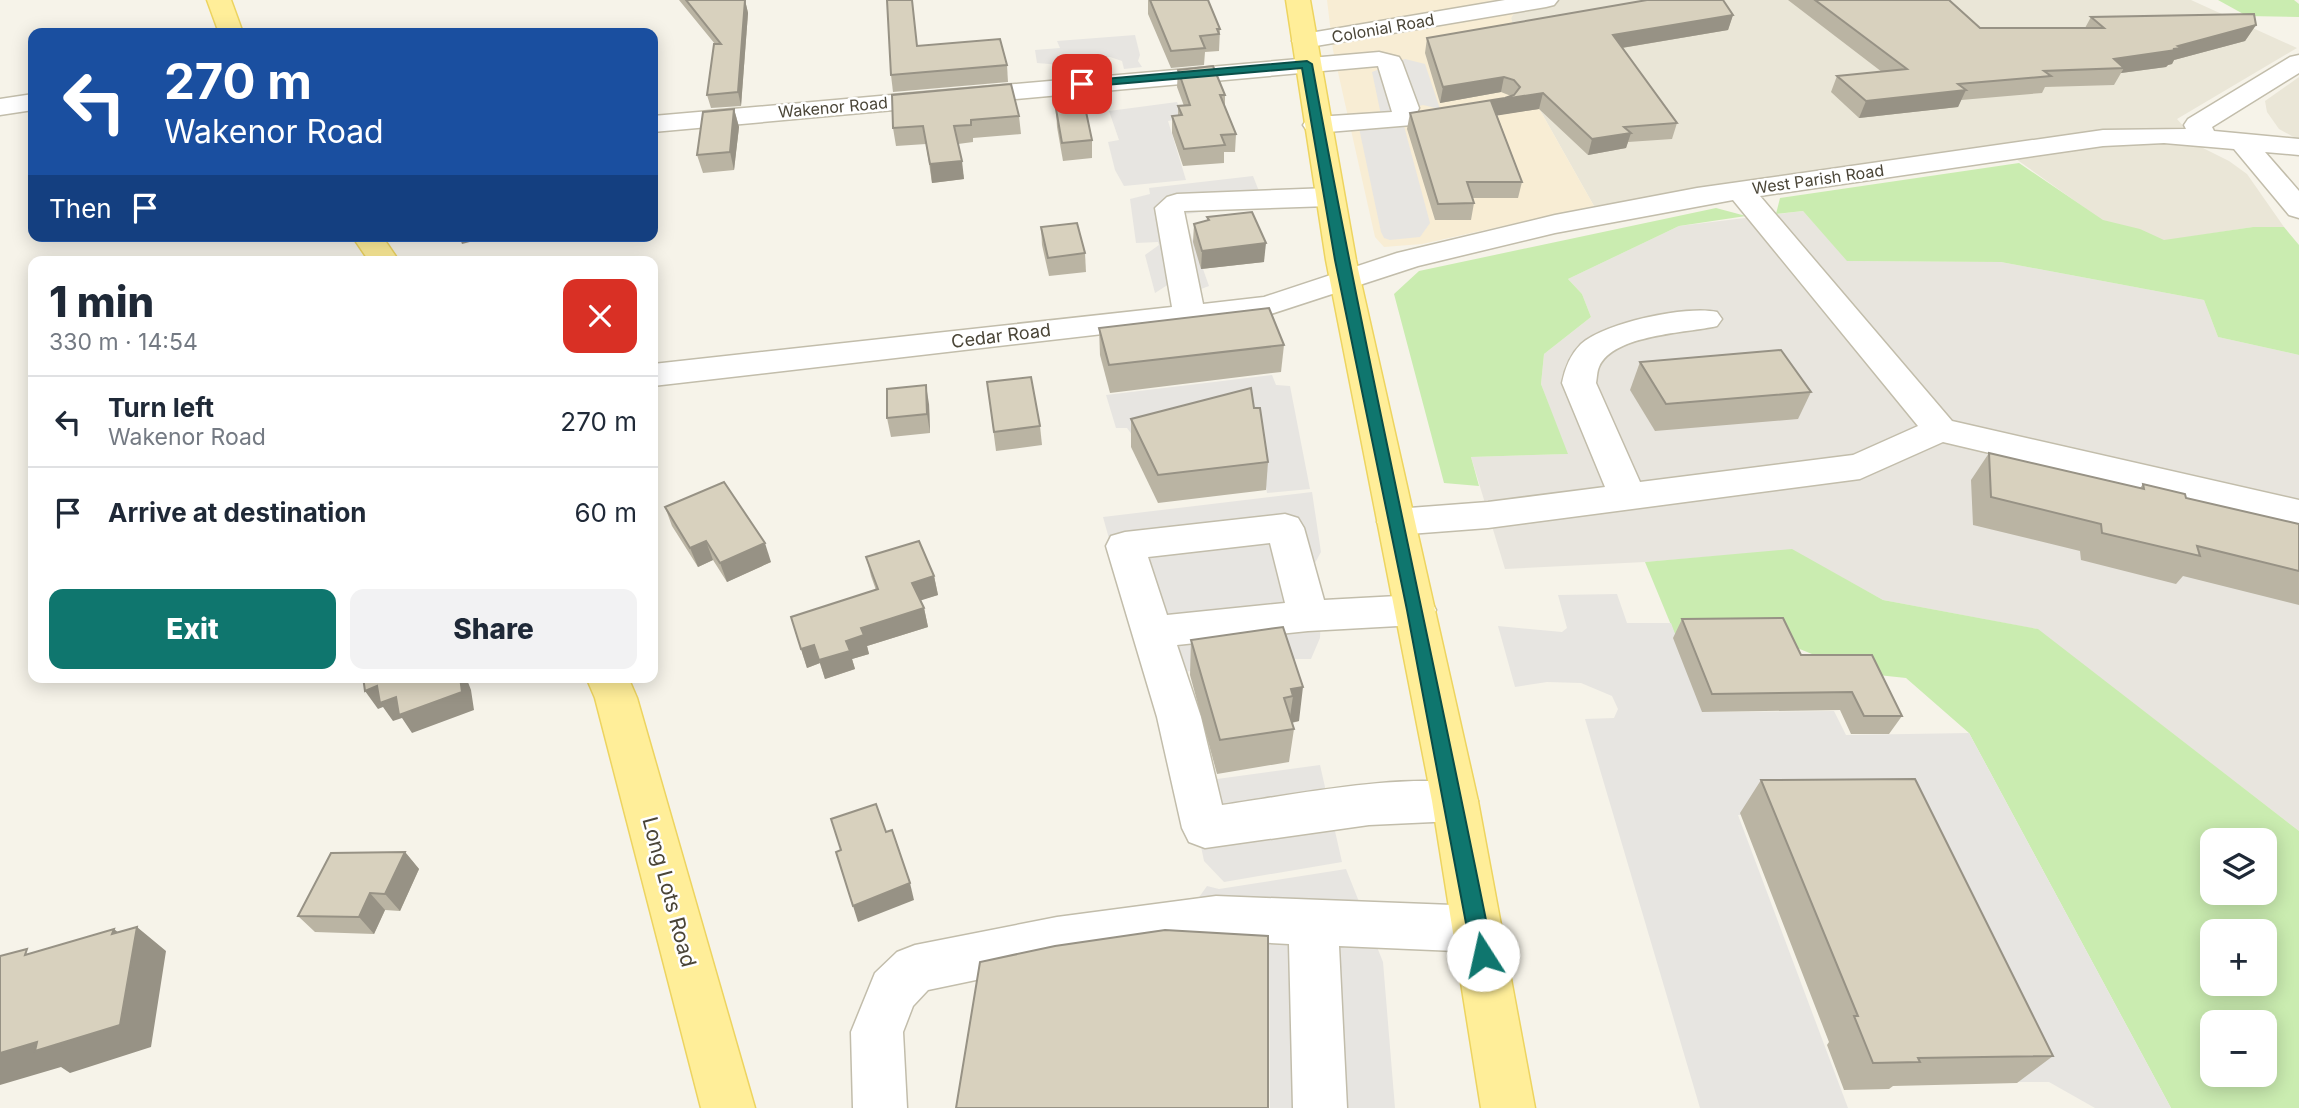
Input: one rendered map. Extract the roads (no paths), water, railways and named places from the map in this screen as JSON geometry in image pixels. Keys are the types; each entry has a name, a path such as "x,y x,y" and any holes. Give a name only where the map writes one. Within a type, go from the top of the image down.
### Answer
{"main road":[{"path":"219,0 230,28"},
{"path":"1298,0 1329,197 1455,801 1508,1108"},
{"name":"Long Lots Road","path":"610,683 616,698 728,1108"}],"street":[{"name":"Colonial Road","path":"1305,53 1546,0"},
{"path":"1380,59 1398,47 1462,36"},
{"path":"1305,53 1390,62 1406,108 1403,119"},
{"name":"Wakenor Road","path":"658,123 1305,53"},
{"path":"2203,137 2197,125 2299,62"},
{"path":"2246,97 2267,148 2299,209"},
{"path":"0,107 28,103"},
{"path":"1316,125 1433,115"},
{"name":"West Parish Road","path":"1345,281 1408,259 1555,224 1740,191 2103,138 2142,135 2203,137 2267,148 2299,180"},
{"path":"1740,191 1940,430 2299,513"},
{"path":"1189,314 1169,208 1177,202 1329,197"},
{"name":"Cedar Road","path":"658,374 1268,306 1345,281"},
{"path":"1628,497 1578,383 1578,369 1590,352 1615,338 1649,327 1706,319"},
{"path":"1396,522 1488,515 1860,467 1940,430"},
{"path":"1308,616 1285,528 1125,546 1179,717 1205,828 1369,804 1455,801"},
{"path":"1153,632 1308,616 1416,610"},
{"path":"880,1108 877,1032 893,990 915,969 1056,940 1216,918 1479,929"},
{"path":"1313,923 1320,1108"}]}
